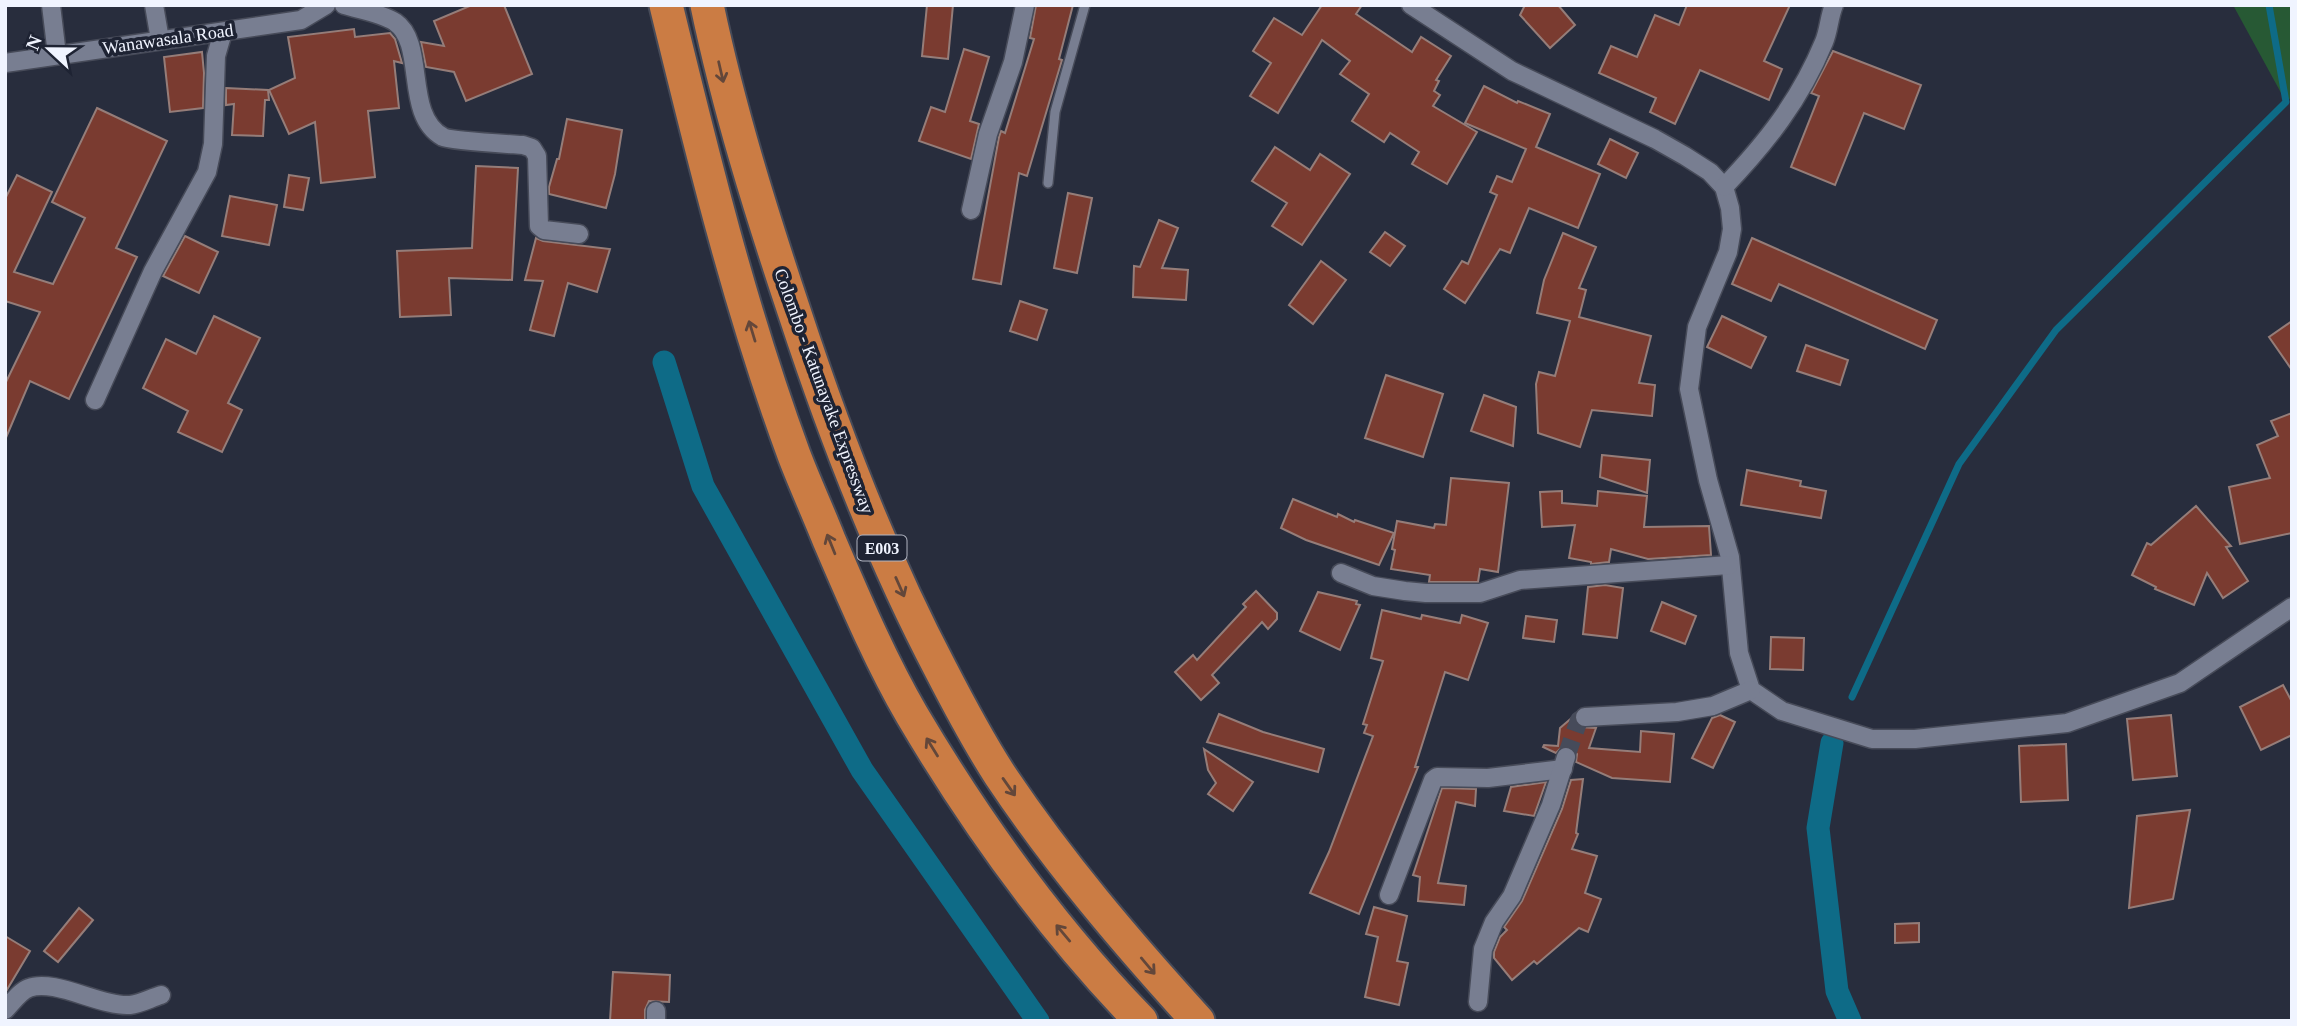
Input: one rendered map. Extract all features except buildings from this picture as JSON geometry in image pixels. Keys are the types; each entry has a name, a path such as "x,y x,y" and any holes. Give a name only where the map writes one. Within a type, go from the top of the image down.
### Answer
{"highway":[{"name":"E003","path":"666,5 727,245 757,346 794,456 854,600 911,713 988,835 1056,926 1141,1021"},
{"name":"Colombo - Katunayake Expressway","path":"707,5 722,76 768,233 803,339 873,529 916,622 962,711 999,773 1040,832 1107,917 1198,1021"}],"street":[{"path":"51,5 57,55"},
{"path":"154,5 160,40"},
{"name":"Wanawasala Road","path":"5,63 301,20 327,5"},
{"path":"344,5 396,23 407,37 421,111 431,128 446,139 532,148 537,156 539,226 544,230 579,234"},
{"path":"971,210 988,134 1013,62 1026,5"},
{"path":"1411,5 1512,71 1685,156 1710,172 1724,187 1732,229 1728,252 1698,327 1689,389 1708,480 1730,557 1739,653 1751,690 1782,711 1872,739 1915,739 2067,723 2180,683 2292,607"},
{"path":"1724,187 1777,128 1797,98 1825,38 1833,5"},
{"path":"95,400 153,271 207,172 213,144 216,56 223,32"},
{"path":"1341,573 1373,586 1405,591 1480,593 1520,580 1729,565"},
{"path":"1585,717 1677,712 1713,706 1751,690"},
{"path":"1389,895 1433,780 1437,777 1488,778 1564,763 1552,805 1512,896 1494,922 1483,949 1478,1002"},
{"path":"5,1010 26,989 35,987 56,989 114,1004 131,1005 161,995"}],"lane":[{"path":"1048,183 1055,111 1084,5"}],"green space":[{"path":"2233,5 2292,5 2292,97 2286,102"}],"waterway":[{"path":"1852,697 1959,464 2056,330 2286,102 2269,5"},
{"path":"664,362 703,486 862,770 1038,1021"},
{"path":"1832,743 1818,828 1837,991 1850,1021"}],"tunnel":[{"path":"1566,757 1579,720 1585,717"}]}
